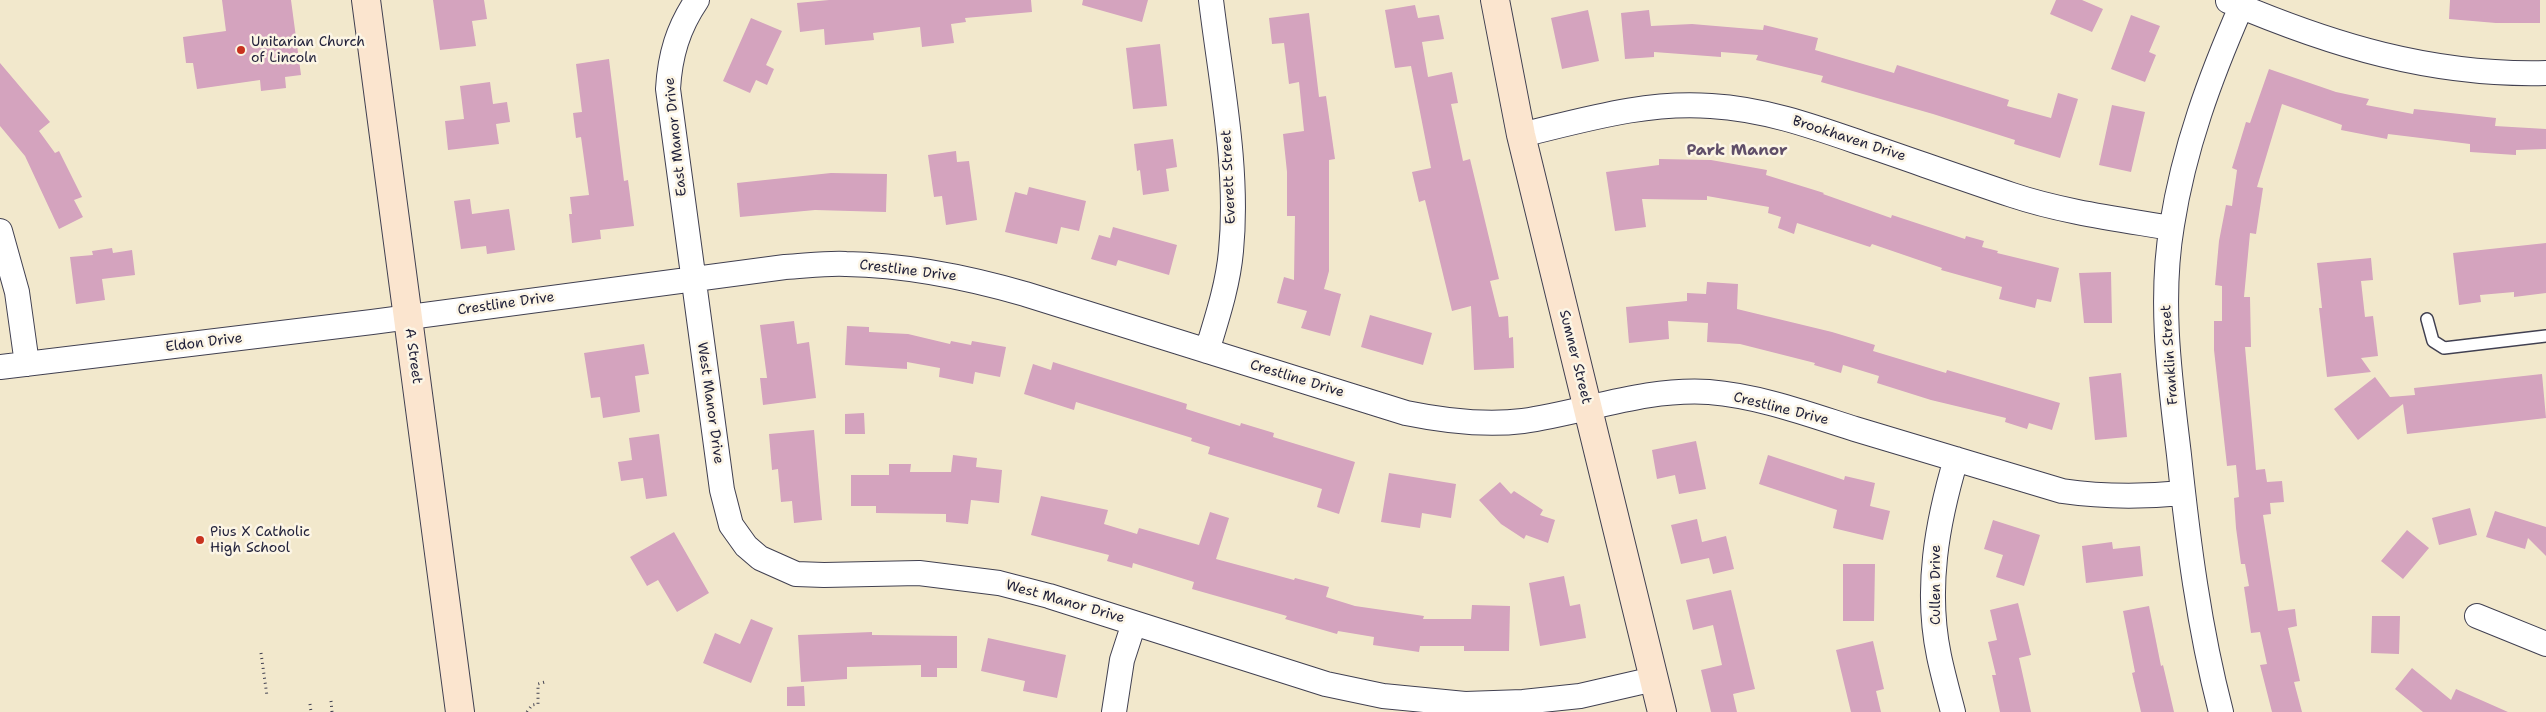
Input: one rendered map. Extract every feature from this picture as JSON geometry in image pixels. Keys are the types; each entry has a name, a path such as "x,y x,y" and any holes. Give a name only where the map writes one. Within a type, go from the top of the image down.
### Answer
{"street":[{"name":"A Street","path":"366,0 460,712"},
{"name":"East Manor Drive","path":"693,279 668,89 670,64 676,39 686,16 697,0"},
{"name":"Everett Street","path":"1207,351 1222,302 1228,269 1233,208 1231,165 1211,0"},
{"name":"Sumner Street","path":"1495,0 1521,135 1662,712"},
{"path":"2234,3 2306,33 2362,51 2410,61 2471,70 2546,73"},
{"name":"Franklin Street","path":"2221,712 2201,620 2183,492 2167,355 2166,298 2171,228 2182,171 2195,122 2234,3"},
{"name":"Brookhaven Drive","path":"1521,135 1619,111 1664,106 1710,106 1756,111 1800,122 2014,196 2081,213 2171,228"},
{"path":"0,231 17,292 27,364"},
{"name":"Crestline Drive","path":"408,318 785,268 845,264 904,268 968,278 1025,294 1406,414 1444,420 1483,423 1522,421 1633,396 1671,392 1709,392 1747,397 2062,491 2098,497 2141,497 2183,492"},
{"name":"West Manor Drive","path":"693,279 726,511 731,524 741,539 760,558 777,568 805,575 891,572 972,578 1049,596 1326,684 1405,706 1523,702 1580,696 1654,679"},
{"name":"Eldon Drive","path":"0,367 408,318"},
{"name":"Cullen Drive","path":"1953,712 1939,655 1933,611 1933,566 1938,529 1956,459"},
{"path":"2477,616 2546,644"},
{"path":"1114,712 1122,660 1134,623"}],"lane":[{"path":"2427,319 2433,340 2444,348 2546,336"}],"path":[{"path":"261,653 267,696"},
{"path":"527,712 532,705 538,704 538,684 545,682"},
{"path":"331,701 332,712"},
{"path":"310,704 311,712"}],"building":[{"name":"Unitarian Church of Lincoln","path":"222,0 291,0 301,75 285,77 286,88 261,91 260,80 197,89 193,63 186,63 183,37 226,31"},
{"path":"433,0 484,0 487,19 472,21 476,46 440,50"},
{"path":"829,0 1031,0 1032,12 965,18 966,22 951,24 954,43 922,47 920,27 873,33 874,40 825,45 824,29 800,32 797,3"},
{"path":"1083,0 1148,0 1142,22 1082,5"},
{"path":"2056,0 2082,0 2103,9 2092,32 2050,14"},
{"path":"2450,0 2540,0 2540,23 2496,23 2449,19"},
{"path":"1415,5 1418,18 1439,15 1444,39 1422,42 1428,77 1452,72 1458,103 1451,104 1463,161 1470,159 1499,279 1490,281 1499,317 1508,316 1509,338 1513,337 1514,368 1474,370 1471,306 1452,311 1425,200 1419,202 1412,172 1431,168 1411,66 1395,68 1385,10"},
{"path":"1588,10 1599,61 1562,69 1551,18"},
{"path":"1649,10 1651,26 1692,24 1763,30 1764,25 1818,38 1815,50 1894,73 1897,65 2009,100 2007,106 2051,118 2058,93 2078,99 2060,158 2014,144 2015,140 1821,82 1823,76 1756,60 1758,55 1721,52 1721,57 1654,52 1654,57 1625,59 1621,13"},
{"path":"1309,13 1319,97 1326,96 1335,159 1329,160 1329,271 1324,289 1341,294 1330,336 1301,328 1307,311 1277,303 1284,277 1294,280 1295,216 1287,216 1287,172 1283,134 1304,131 1299,82 1289,84 1284,43 1272,44 1269,18"},
{"path":"2131,15 2160,26 2149,52 2156,55 2145,82 2111,69"},
{"path":"751,18 782,31 766,65 774,69 767,85 756,80 750,93 723,81"},
{"path":"1160,44 1167,106 1133,109 1126,48"},
{"path":"609,59 624,181 628,180 634,226 600,230 601,239 572,243 569,214 572,214 570,197 589,195 581,137 576,138 573,113 582,112 576,64"},
{"path":"0,63 50,122 39,131 55,153 59,151 82,197 74,200 83,217 59,229 25,156 0,126"},
{"path":"2269,69 2336,92 2369,99 2366,105 2413,114 2414,109 2496,118 2495,126 2546,129 2546,149 2516,150 2516,155 2470,152 2470,144 2388,134 2387,139 2341,130 2342,125 2282,104 2257,187 2263,188 2256,234 2250,233 2244,297 2250,297 2251,347 2245,347 2256,470 2265,469 2267,482 2282,481 2284,502 2270,503 2271,514 2263,515 2278,611 2295,609 2297,626 2288,628 2300,681 2294,682 2302,712 2272,712 2260,665 2267,664 2260,632 2251,633 2244,587 2249,586 2245,564 2241,564 2236,528 2234,498 2239,497 2236,465 2227,466 2214,350 2214,321 2222,321 2222,286 2215,285 2219,241 2226,205 2232,206 2237,170 2232,168 2246,122 2250,123"},
{"path":"490,82 493,104 507,102 510,122 496,124 499,144 448,150 445,121 464,119 460,86"},
{"path":"2112,105 2145,112 2131,172 2099,165"},
{"path":"1173,139 1177,167 1166,169 1169,191 1143,195 1140,170 1137,171 1134,144"},
{"path":"956,151 957,162 969,161 977,220 946,225 942,196 934,197 928,155"},
{"path":"1659,159 1711,160 1767,170 1766,175 1824,193 1891,218 1892,215 1965,239 1966,236 1984,241 1982,247 1998,251 1997,253 2059,268 2051,302 2037,299 2035,308 1999,299 2002,287 1941,270 1942,268 1872,244 1870,247 1797,223 1794,234 1778,228 1781,217 1768,213 1769,207 1707,196 1707,200 1642,199 1646,227 1615,231 1606,172 1659,165"},
{"path":"831,173 887,174 886,212 815,210 740,217 737,183"},
{"path":"1029,187 1086,201 1079,231 1061,227 1057,244 1005,232 1015,192 1027,195"},
{"path":"470,199 472,214 509,209 515,250 487,254 486,246 461,249 454,201"},
{"path":"1113,227 1177,245 1169,275 1118,260 1116,266 1091,259 1099,235 1110,238"},
{"path":"2546,243 2546,293 2514,297 2514,292 2480,295 2481,302 2459,305 2453,253"},
{"path":"112,248 113,253 132,250 135,275 102,279 105,300 76,304 70,257 93,255 92,251"},
{"path":"2371,258 2373,280 2361,281 2365,317 2373,316 2378,356 2361,358 2371,372 2327,377 2319,308 2322,308 2317,263"},
{"path":"2111,272 2112,323 2084,323 2079,273"},
{"path":"1707,282 1738,284 1737,309 1832,332 1875,345 1873,351 1946,373 1947,370 2060,403 2052,430 2029,423 2027,429 2005,422 2006,418 1931,400 1877,383 1879,376 1843,365 1841,373 1814,365 1815,363 1740,344 1707,342 1708,323 1668,321 1669,339 1629,343 1626,307 1687,301 1687,293 1706,294"},
{"path":"1370,315 1432,333 1423,365 1361,347"},
{"path":"794,321 797,344 809,342 816,398 763,405 760,378 767,378 760,325"},
{"path":"847,326 869,327 869,332 908,334 950,344 951,341 971,345 972,341 1006,347 1000,377 975,372 973,384 939,377 940,368 907,362 907,369 845,365"},
{"path":"644,344 649,374 635,376 640,412 603,418 600,397 591,398 584,353"},
{"path":"1053,362 1187,404 1186,409 1240,426 1241,423 1274,433 1273,437 1355,462 1339,514 1317,507 1322,489 1208,454 1210,447 1191,441 1192,438 1076,402 1074,410 1024,394 1033,364 1051,370"},
{"path":"2121,373 2127,437 2095,440 2089,377"},
{"path":"2542,374 2546,418 2407,434 2403,404 2358,440 2334,409 2375,377 2390,397 2415,395 2414,388"},
{"path":"864,413 865,434 845,434 845,414"},
{"path":"814,430 822,520 794,523 792,501 781,502 778,469 772,470 769,434"},
{"path":"659,434 667,496 646,499 643,478 621,481 618,462 632,460 629,438"},
{"path":"1696,441 1706,489 1679,494 1675,475 1657,479 1652,450"},
{"path":"953,455 977,458 976,467 1002,470 999,503 971,500 968,524 946,522 946,514 876,513 876,506 851,506 851,475 889,475 889,464 911,464 910,472 951,472"},
{"path":"1768,455 1844,480 1845,476 1875,483 1870,506 1890,511 1883,540 1833,528 1837,510 1759,484"},
{"path":"1389,473 1456,484 1451,518 1422,513 1420,528 1381,522"},
{"path":"1500,482 1511,494 1514,491 1543,510 1540,515 1555,520 1548,543 1526,535 1524,539 1501,524 1479,500"},
{"path":"1041,496 1108,510 1104,524 1137,534 1139,528 1199,545 1210,512 1229,518 1216,559 1294,580 1295,578 1329,587 1326,597 1355,606 1424,616 1423,619 1471,619 1472,605 1510,606 1509,651 1464,651 1464,646 1420,646 1419,652 1373,645 1374,637 1338,631 1337,634 1285,619 1287,616 1192,589 1194,582 1133,563 1132,568 1107,561 1109,555 1031,535"},
{"path":"2470,508 2477,535 2439,545 2432,518"},
{"path":"2495,511 2546,527 2546,556 2528,538 2525,549 2486,537"},
{"path":"1697,519 1702,542 1726,536 1734,569 1713,574 1709,558 1681,564 1671,525"},
{"path":"1993,520 2040,535 2024,586 1996,577 2003,555 1984,549"},
{"path":"2407,530 2429,548 2403,579 2381,561"},
{"path":"674,532 709,593 677,612 658,580 647,586 630,557"},
{"path":"2112,542 2113,549 2140,546 2143,576 2086,583 2082,546"},
{"path":"1843,564 1875,564 1874,621 1843,621"},
{"path":"1564,576 1570,606 1580,604 1586,638 1540,646 1529,583"},
{"path":"1731,590 1755,689 1733,694 1737,712 1711,712 1701,670 1722,665 1713,625 1693,630 1686,600"},
{"path":"2018,603 2031,655 2019,658 2031,712 2000,712 1992,675 1996,675 1988,642 1997,640 1990,610"},
{"path":"2149,606 2161,666 2163,665 2174,712 2141,712 2132,673 2135,672 2123,611"},
{"path":"2372,616 2400,616 2399,654 2371,653"},
{"path":"751,619 773,628 751,683 703,663 715,633 740,644"},
{"path":"872,632 872,635 957,636 957,668 937,668 937,677 921,677 921,665 847,667 847,679 801,682 798,635"},
{"path":"988,638 1066,655 1057,698 1023,691 1025,681 981,671"},
{"path":"1873,641 1884,689 1876,691 1881,712 1851,712 1836,650"},
{"path":"2412,668 2451,700 2456,689 2508,712 2423,712 2395,689"},
{"path":"804,686 805,706 787,706 787,687"}],"place":[{"name":"Unitarian Church of Lincoln","path":"241,50"},
{"name":"Pius X Catholic High School","path":"200,540"}],"district":[{"name":"Park Manor","path":"1737,151"}]}
